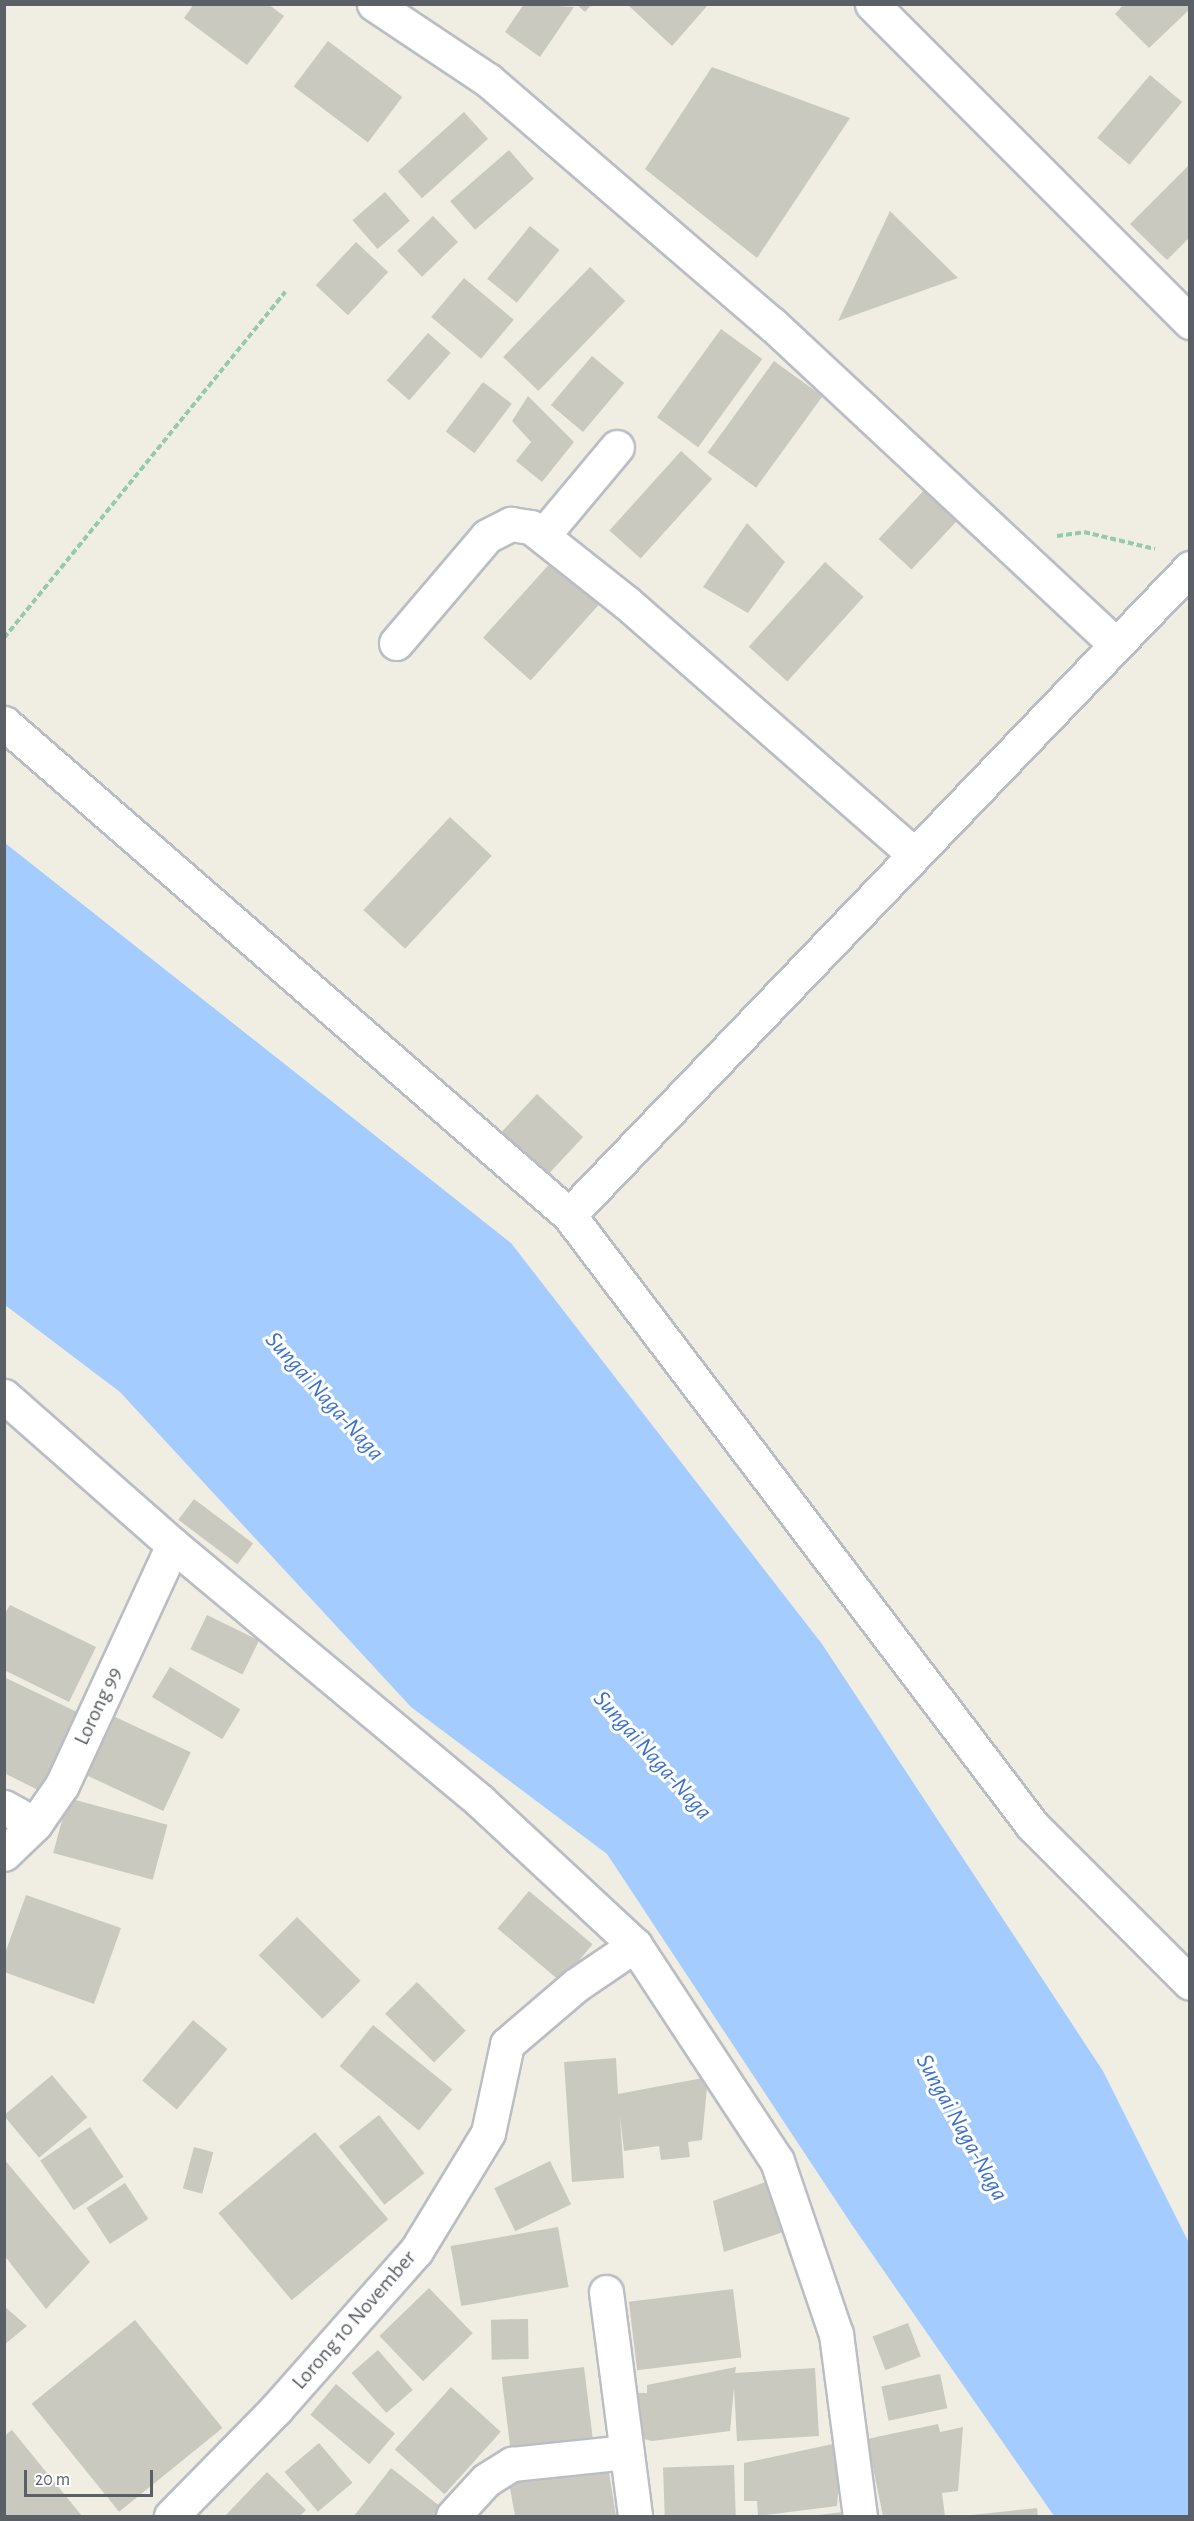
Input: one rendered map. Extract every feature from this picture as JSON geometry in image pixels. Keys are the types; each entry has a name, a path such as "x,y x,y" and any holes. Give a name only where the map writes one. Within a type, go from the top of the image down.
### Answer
{"street":[{"path":"374,4 496,87 772,324 1012,543 1114,643"},
{"path":"872,4 1190,322"},
{"path":"545,533 617,447"},
{"path":"396,643 487,536 511,524 545,533 914,854"},
{"path":"568,1215 1114,643 1190,568"},
{"path":"4,723 568,1215 1032,1825 1190,1983"},
{"path":"4,1396 172,1545 480,1801 635,1945 777,2161 836,2334 860,2517"},
{"name":"Lorong 99","path":"4,1854 35,1824 62,1785 172,1545"},
{"path":"4,1807 35,1824"},
{"name":"Lorong 10 November","path":"171,2517 276,2409 416,2251 488,2133 507,2044 576,1985 635,1945"},
{"path":"606,2292 634,2517"},
{"path":"453,2517 486,2480 512,2464 626,2452"}],"path":[{"path":"4,638 285,292"},
{"path":"1012,543 1084,532 1160,550"}],"water":[{"name":"Sungai Naga-Naga","path":"5,843 511,1243 822,1644 1103,2071 1189,2243 1189,2516 1054,2516 852,2225 607,1854 411,1707 120,1392 5,1305"}],"building":[{"path":"194,4 268,4 284,16 247,65 184,18"},
{"path":"524,4 574,7 540,57 505,32"},
{"path":"576,4 592,4 585,12"},
{"path":"1124,4 1190,4 1190,9 1149,48 1115,14"},
{"path":"628,5 708,5 672,46"},
{"path":"328,41 402,97 368,142 294,87"},
{"path":"712,67 850,118 757,258 645,169"},
{"path":"1150,75 1182,102 1129,165 1097,138"},
{"path":"464,112 488,139 422,198 398,172"},
{"path":"509,150 534,179 475,230 450,201"},
{"path":"1190,164 1190,237 1167,260 1130,224"},
{"path":"385,192 410,221 377,249 353,220"},
{"path":"890,211 958,278 838,321"},
{"path":"433,216 458,242 422,277 397,251"},
{"path":"530,226 560,250 517,303 487,279"},
{"path":"356,242 388,272 348,315 316,285"},
{"path":"590,267 625,301 538,391 503,357"},
{"path":"464,278 514,320 481,359 431,317"},
{"path":"721,329 762,359 698,447 657,417"},
{"path":"428,333 451,353 409,400 387,381"},
{"path":"592,356 624,383 583,432 551,405"},
{"path":"774,361 823,396 756,488 708,452"},
{"path":"483,382 512,404 474,453 446,432"},
{"path":"528,396 574,442 542,482 516,461 531,442 512,421"},
{"path":"681,451 712,479 641,559 609,531"},
{"path":"927,487 960,518 911,570 879,539"},
{"path":"747,523 785,562 748,613 703,587"},
{"path":"554,559 602,602 531,681 483,638"},
{"path":"825,562 864,597 787,682 749,647"},
{"path":"450,817 492,856 405,949 363,910"},
{"path":"537,1094 583,1137 548,1175 502,1132"},
{"path":"194,1499 253,1544 237,1564 178,1520"},
{"path":"10,1605 96,1647 69,1702 4,1670 4,1615"},
{"path":"207,1615 259,1640 242,1675 190,1649"},
{"path":"170,1667 240,1709 222,1739 152,1697"},
{"path":"4,1677 79,1713 42,1792 4,1773"},
{"path":"111,1715 191,1752 163,1811 84,1774"},
{"path":"68,1798 167,1825 153,1880 53,1853"},
{"path":"529,1891 593,1944 561,1982 498,1929"},
{"path":"26,1895 121,1928 94,2004 4,1972 4,1956"},
{"path":"297,1917 361,1981 322,2019 259,1955"},
{"path":"417,1982 466,2031 434,2063 385,2014"},
{"path":"193,2020 227,2049 177,2109 142,2081"},
{"path":"373,2025 452,2089 419,2130 340,2066"},
{"path":"616,2058 618,2094 708,2077 702,2140 688,2142 690,2157 661,2160 659,2146 624,2151 620,2116 624,2178 572,2182 564,2062"},
{"path":"52,2075 87,2117 39,2158 4,2115"},
{"path":"379,2115 425,2173 384,2205 339,2146"},
{"path":"90,2127 124,2177 74,2210 40,2161"},
{"path":"315,2132 388,2219 292,2300 218,2213"},
{"path":"194,2147 213,2152 202,2194 183,2189"},
{"path":"4,2159 90,2262 46,2309 4,2255"},
{"path":"550,2161 571,2204 515,2231 494,2188"},
{"path":"771,2180 786,2231 724,2252 713,2201"},
{"path":"125,2183 148,2219 110,2244 86,2208"},
{"path":"558,2227 569,2287 461,2306 451,2246"},
{"path":"429,2288 473,2333 423,2381 379,2336"},
{"path":"733,2289 741,2357 637,2370 629,2302"},
{"path":"4,2306 27,2326 4,2345"},
{"path":"528,2319 529,2359 492,2360 491,2320"},
{"path":"135,2320 222,2428 119,2512 32,2404"},
{"path":"908,2323 921,2357 885,2370 873,2337"},
{"path":"378,2350 413,2390 386,2413 352,2373"},
{"path":"584,2367 593,2437 510,2448 502,2377"},
{"path":"736,2367 735,2373 815,2368 819,2436 737,2441 734,2388 730,2431 652,2441 636,2437 634,2393 647,2393 647,2385"},
{"path":"940,2374 947,2408 889,2421 881,2386"},
{"path":"336,2384 395,2433 369,2464 310,2415"},
{"path":"451,2387 501,2432 445,2494 395,2449"},
{"path":"938,2424 940,2432 963,2427 958,2491 942,2493 945,2516 883,2516 867,2439"},
{"path":"12,2430 82,2516 4,2516 4,2436"},
{"path":"842,2442 837,2506 758,2516 757,2501 744,2501 744,2463"},
{"path":"319,2443 352,2483 318,2512 285,2472"},
{"path":"734,2465 736,2516 665,2516 663,2467"},
{"path":"608,2466 616,2516 515,2516 509,2482"},
{"path":"391,2468 450,2514 448,2516 354,2516"},
{"path":"267,2472 306,2510 300,2516 225,2516"},
{"path":"1037,2508 1038,2516 971,2516 971,2515"},
{"path":"843,2512 843,2516 818,2516 818,2515"}]}
